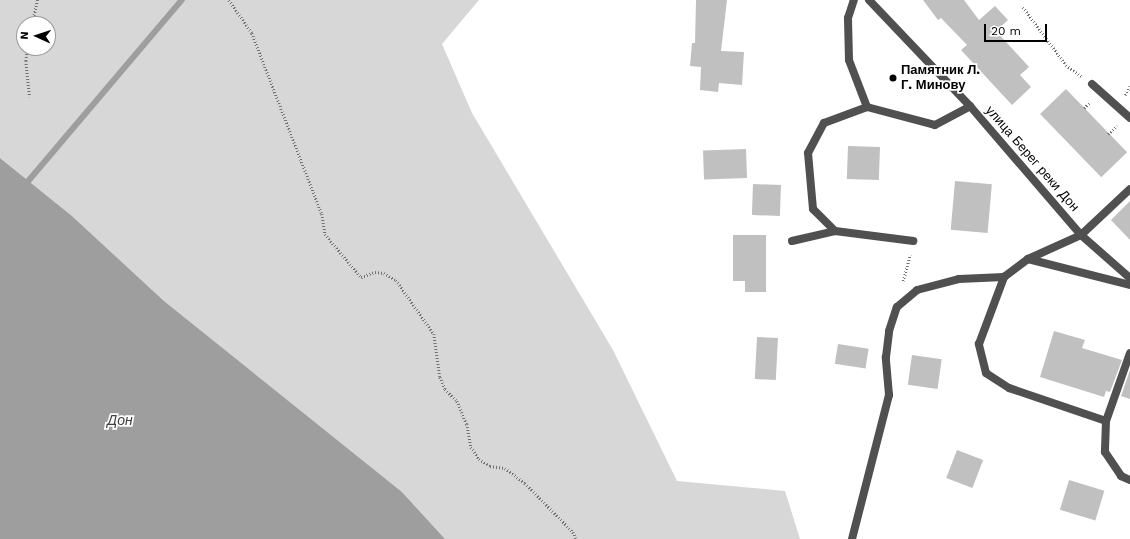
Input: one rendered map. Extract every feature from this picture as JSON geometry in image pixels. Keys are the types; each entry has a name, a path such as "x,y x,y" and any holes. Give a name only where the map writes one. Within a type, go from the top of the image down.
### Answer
{"street":[{"path":"854,0 848,18 849,60 867,107"},
{"name":"улица Берег реки Дон","path":"869,0 970,106 1082,235 1130,278"},
{"path":"1092,84 1130,118"},
{"path":"835,231 813,209 808,153 824,123 867,107 935,125 970,106"},
{"path":"1106,422 1009,388 986,373 978,344 1004,278 1028,260 1082,235 1130,189"},
{"path":"792,241 835,231 914,240"},
{"path":"1028,260 1130,285"},
{"path":"852,539 889,395 886,357 889,331 897,307 917,290 959,279 1004,278"},
{"path":"1130,353 1106,422 1105,452 1121,476 1130,480"}],"path":[{"path":"34,16 37,0"},
{"path":"229,0 252,34 322,214 325,234 361,277 375,272 384,273 396,280 434,334 440,377 445,389 457,401 467,424 471,447 480,459 490,466 505,468 525,483 573,532 576,539"},
{"path":"1023,7 1066,65 1092,84"},
{"path":"27,56 30,97"},
{"path":"897,307 914,240"}],"shaded area":[{"path":"0,0 479,0 442,44 472,113 613,350 677,481 785,491 800,539 445,539 402,492 164,301 72,216 0,158"}],"water":[{"name":"Дон","path":"0,158 72,216 164,301 402,492 445,539 0,539"}],"building":[{"path":"696,0 727,0 721,51 744,52 742,85 719,83 718,92 700,90 701,67 690,66 692,43 695,43"},
{"path":"923,0 964,0 979,20 995,6 1008,20 996,31 1029,67 1020,75 1031,87 1012,105 961,50 967,45 941,18 938,20"},
{"path":"1066,89 1127,152 1101,177 1040,114"},
{"path":"848,146 880,147 879,180 847,179"},
{"path":"746,149 747,178 704,179 703,151"},
{"path":"955,181 992,184 988,233 951,230"},
{"path":"753,184 781,185 780,216 752,215"},
{"path":"1130,201 1130,240 1111,220"},
{"path":"733,235 766,235 766,292 745,292 745,281 733,281"},
{"path":"1054,331 1085,340 1082,348 1122,360 1110,392 1106,391 1104,397 1040,377"},
{"path":"757,337 778,338 776,380 755,379"},
{"path":"838,344 869,349 865,369 835,364"},
{"path":"912,355 942,359 938,389 908,385"},
{"path":"1130,370 1130,399 1121,396"},
{"path":"957,450 983,460 972,488 946,478"},
{"path":"1069,480 1104,491 1095,520 1060,510"}],"waterway":[{"path":"24,186 182,0"}],"place":[{"name":"Памятник Л. Г. Минову","path":"893,78"}]}
